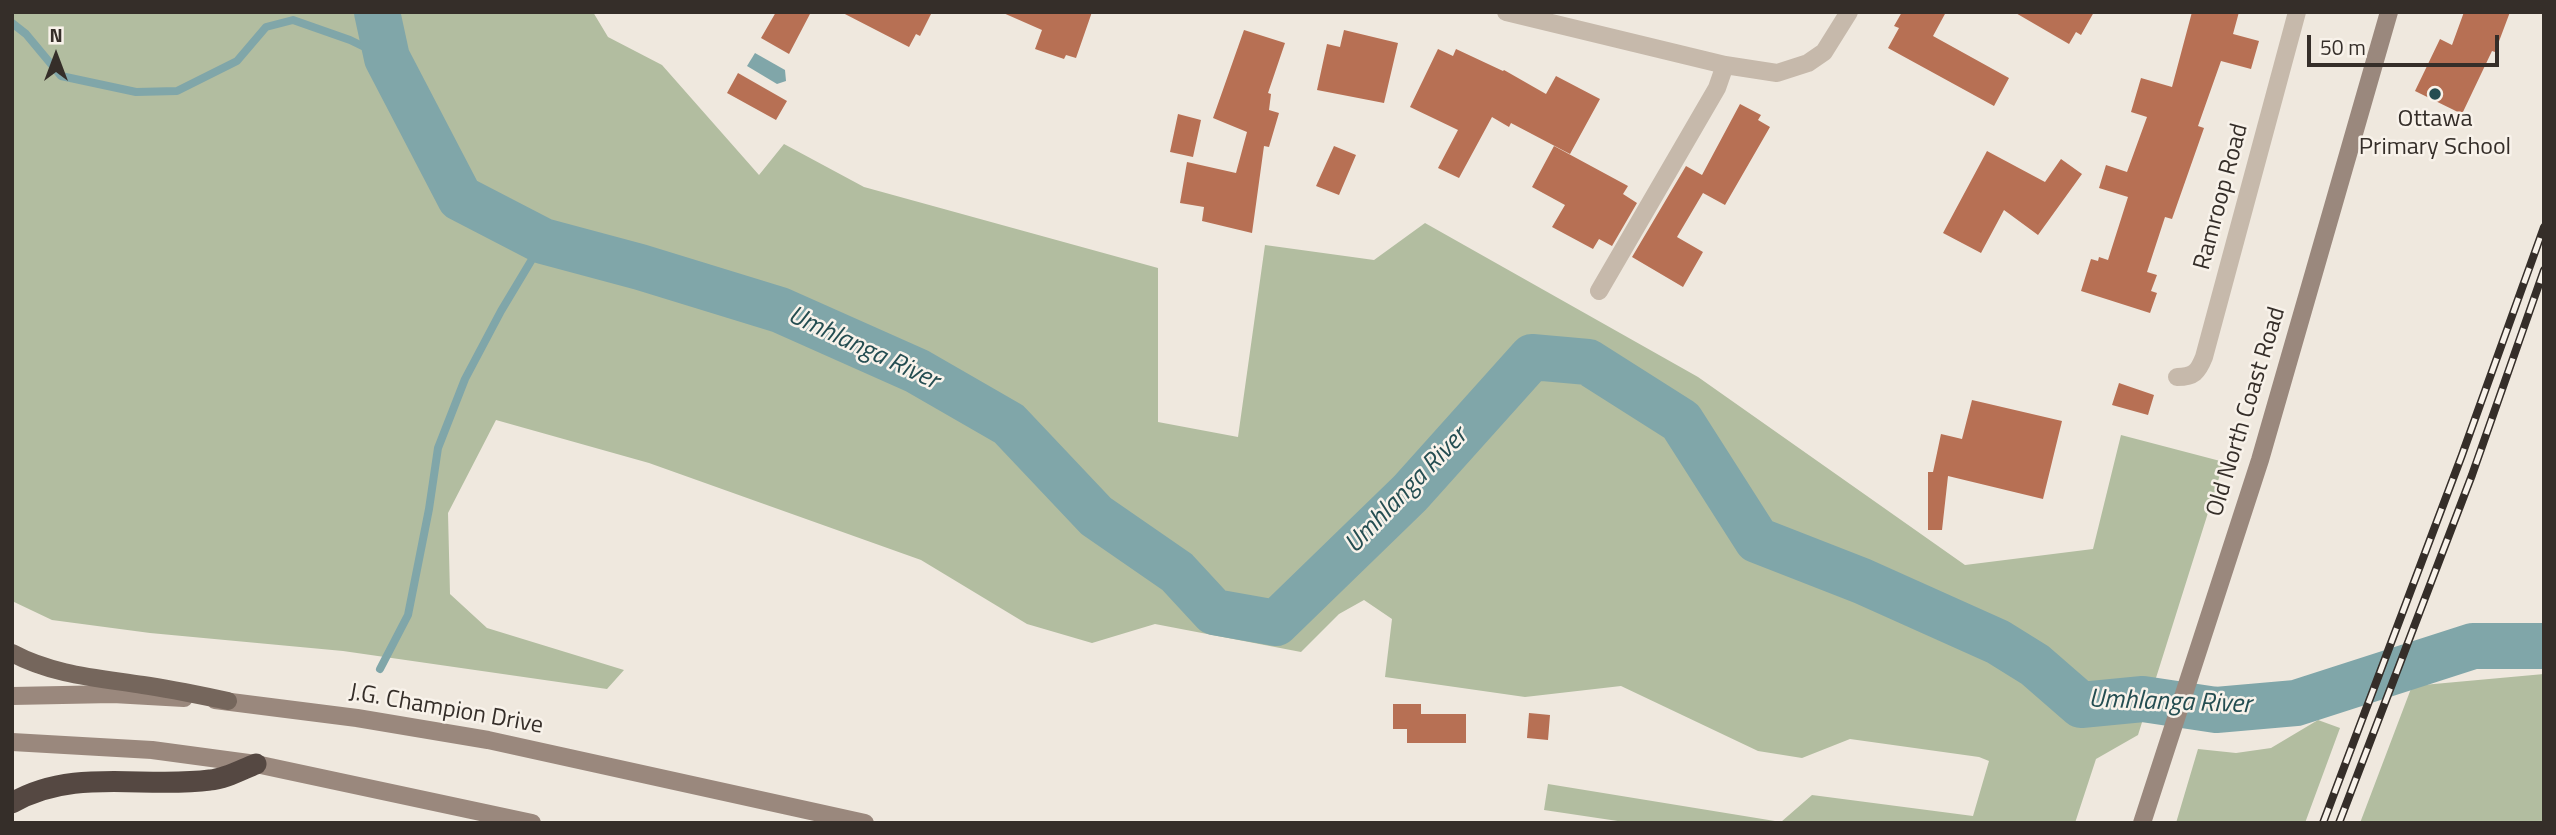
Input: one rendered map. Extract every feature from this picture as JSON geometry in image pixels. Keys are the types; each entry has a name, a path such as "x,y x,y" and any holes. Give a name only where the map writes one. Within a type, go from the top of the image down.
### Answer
{"highway":[{"path":"12,803 52,786 77,782 181,783 213,780 256,764"}],"main road":[{"path":"12,653 28,662 62,673 165,688 228,701"}],"street":[{"path":"1506,12 1725,65 1777,72 1808,63 1824,52 1849,12"},
{"name":"Ramroop Road","path":"2177,377 2189,377 2198,372 2204,357 2297,12"},
{"name":"Old North Coast Road","path":"2142,823 2260,460 2389,12"},
{"path":"1599,291 1717,88 1725,65"},
{"name":"J.G. Champion Drive","path":"12,696 113,694 228,701 357,718 488,740 865,823"},
{"path":"12,742 152,750 256,764 532,823"}],"green space":[{"path":"12,12 593,12 608,37 662,65 759,175 784,144 864,187 1158,268 1158,422 1238,437 1265,245 1374,260 1425,223 1698,377 1965,565 2093,549 2121,435 2224,462 2138,735 2096,759 2075,823 1631,823 1544,810 1548,784 1781,822 1812,795 1973,816 1989,761 1979,757 1850,739 1802,758 1758,751 1621,686 1525,697 1385,677 1392,619 1364,600 1339,614 1301,652 1155,624 1092,643 1027,624 921,560 649,463 496,420 448,513 450,594 487,628 624,670 607,689 343,651 150,633 52,620 12,601"},
{"path":"2544,674 2544,823 2360,823 2412,686"},
{"path":"2318,720 2340,728 2305,823 2176,823 2198,749 2236,753 2271,748"}],"water":[{"path":"755,53 785,70 786,81 777,84 747,66"}],"building":[{"path":"776,12 811,12 789,54 761,38"},
{"path":"841,12 932,12 920,36 916,34 909,47"},
{"path":"1001,12 1092,12 1076,58 1066,55 1064,59 1035,49 1042,30"},
{"path":"1902,12 1946,12 1933,36 2009,78 1994,106 1888,48 1899,28 1894,26"},
{"path":"2014,12 2094,12 2081,35 2076,32 2069,44"},
{"path":"2192,12 2239,12 2233,34 2259,41 2251,69 2221,61 2198,126 2204,128 2172,219 2165,217 2147,272 2157,275 2151,291 2157,293 2150,313 2081,291 2091,259 2098,261 2099,257 2108,260 2128,197 2099,188 2106,165 2127,172 2147,117 2131,112 2141,78 2172,87"},
{"path":"2464,12 2510,12 2495,52 2492,51 2462,114 2415,91 2440,39 2452,45"},
{"path":"1244,30 1285,43 1268,93 1271,94 1269,110 1279,113 1269,147 1264,146 1252,233 1202,221 1204,207 1180,203 1187,162 1236,173 1247,132 1213,118"},
{"path":"1344,30 1398,43 1384,103 1317,90 1327,44 1340,47"},
{"path":"1438,49 1453,56 1456,49 1504,70 1546,94 1556,76 1600,99 1570,154 1511,123 1509,127 1492,117 1459,178 1438,168 1458,130 1410,107"},
{"path":"738,73 787,101 776,120 727,93"},
{"path":"1740,104 1761,115 1758,120 1770,127 1725,205 1703,193 1677,237 1703,252 1683,287 1632,257 1686,166 1702,175"},
{"path":"1178,114 1201,120 1193,157 1170,152"},
{"path":"1334,146 1356,155 1339,195 1316,186"},
{"path":"1554,146 1628,186 1623,194 1637,203 1612,246 1599,239 1593,249 1552,227 1565,205 1532,187"},
{"path":"1987,151 2045,182 2061,159 2082,174 2038,235 2004,210 1981,253 1943,233"},
{"path":"2119,383 2154,395 2148,415 2112,405"},
{"path":"1972,400 2062,421 2043,499 1948,476 1942,530 1928,530 1928,472 1933,472 1941,434 1962,439"},
{"path":"1393,704 1421,704 1421,714 1466,714 1466,743 1407,743 1407,729 1393,729"},
{"path":"1529,713 1550,715 1548,740 1527,738"}],"waterway":[{"name":"Umhlanga River","path":"377,12 387,58 460,198 543,241 640,267 780,310 917,371 1009,424 1096,516 1177,572 1214,612 1276,623 1410,493 1532,357 1588,362 1681,421 1757,540 1862,581 1998,642 2035,665 2081,705 2143,699 2216,710 2296,703 2473,646 2544,646"},
{"path":"12,23 26,34 61,76 136,92 177,91 237,61 266,27 293,20 350,40 387,58"},
{"path":"380,669 408,615 438,448 465,379 501,311 543,241"}],"railway":[{"path":"2323,823 2462,455 2544,227"},
{"path":"2339,823 2472,475 2544,270"}],"place":[{"name":"Ottawa Primary School","path":"2435,94"}]}
